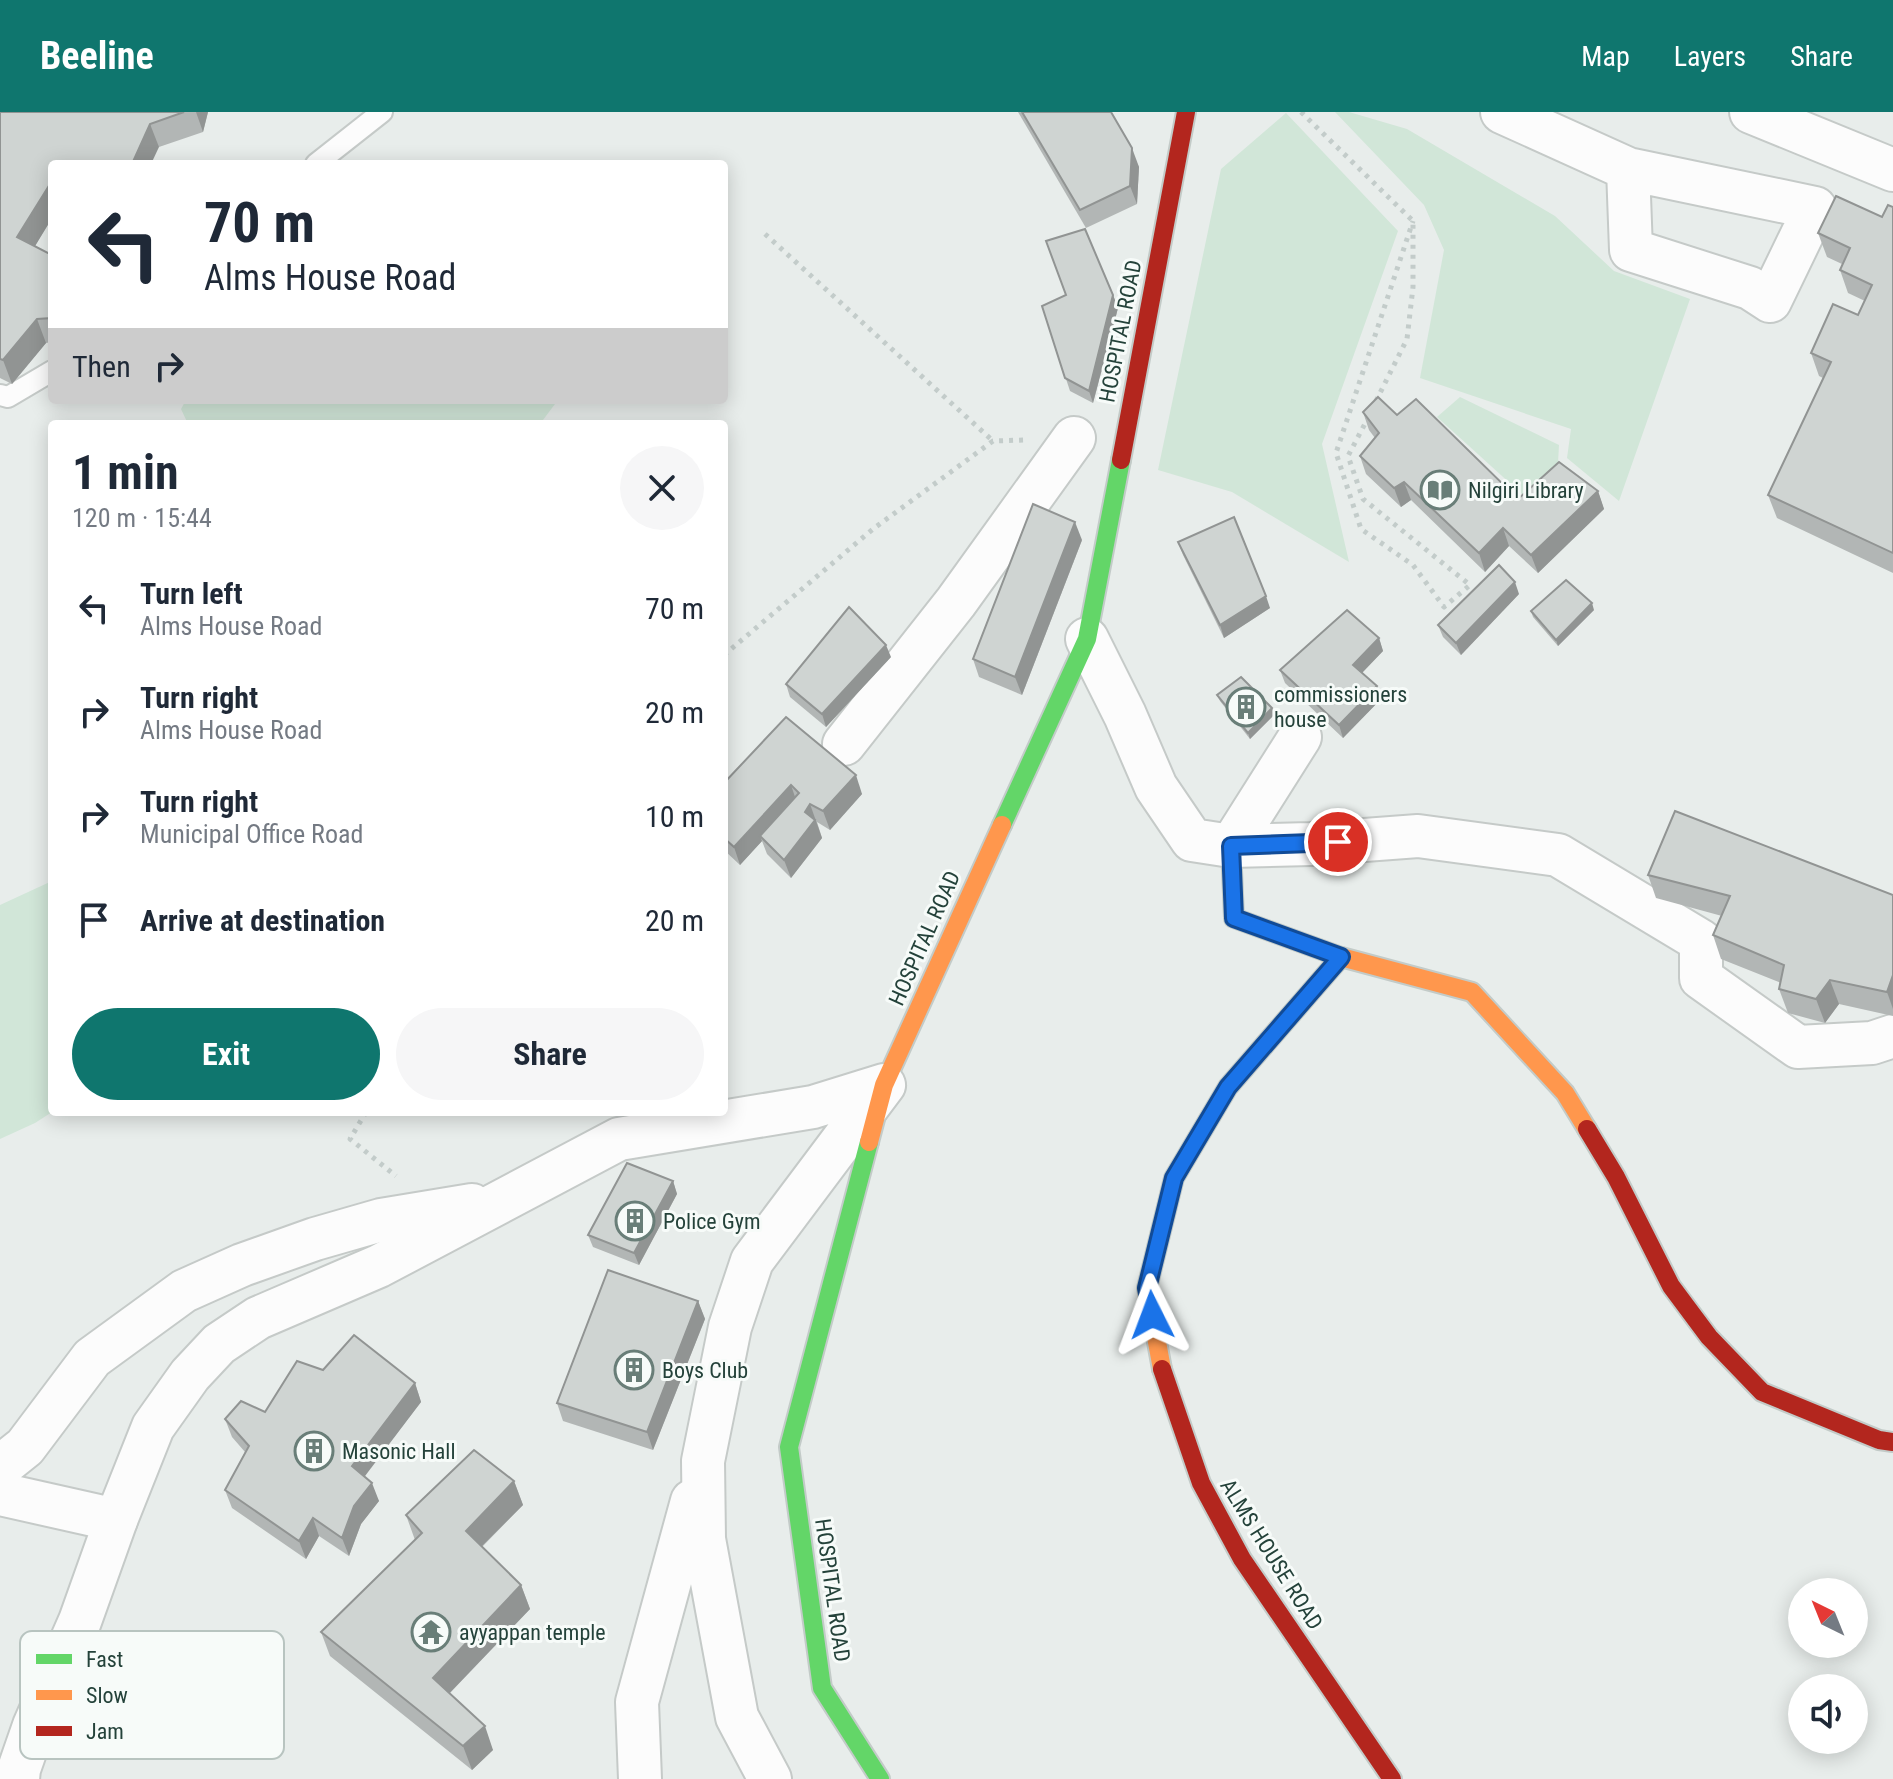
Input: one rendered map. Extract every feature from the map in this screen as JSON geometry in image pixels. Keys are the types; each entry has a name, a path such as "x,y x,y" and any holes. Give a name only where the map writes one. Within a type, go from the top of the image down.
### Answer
{"street":[{"name":"HOSPITAL ROAD","path":"880,1779 822,1688 789,1447 884,1085 1087,639 1186,112"},
{"path":"1502,112 1628,169"},
{"path":"1751,112 1893,170"},
{"path":"844,744 956,602 1074,438"},
{"path":"1087,639 1156,787 1192,840 1231,846 1418,836 1558,855 1701,941 1701,978 1798,1047 1872,1043 1893,1036"},
{"path":"1300,737 1231,846 1234,918 1341,957 1472,992 1565,1093 1616,1177 1671,1286 1709,1337 1762,1392 1879,1440 1893,1442"},
{"name":"ALMS HOUSE ROAD","path":"1341,957 1228,1087 1174,1178 1147,1288 1162,1370 1201,1483 1242,1559 1392,1779"},
{"path":"76,1631 153,1427 190,1375 219,1344 258,1318 379,1266 619,1139 813,1107 884,1085"},
{"path":"640,1779 637,1702 703,1461 730,1327 752,1261 884,1085"},
{"path":"0,1467 25,1447 92,1358 184,1291 242,1265 381,1220 502,1201"},
{"path":"703,1461 704,1539 737,1717 770,1779"},
{"path":"0,1494 116,1520"},
{"path":"18,1779 22,1759"}],"lane":[{"path":"321,160 382,112"},
{"path":"0,395 8,397 48,373"}],"path":[{"path":"1301,112 1413,221 1413,287 1407,339 1348,456 1363,499 1470,585 1444,607 1413,565 1361,529 1336,453 1413,221"},
{"path":"765,234 993,441"},
{"path":"728,652 873,529 993,441 1074,438"}],"green space":[{"path":"1335,112 1349,112 1407,129 1555,216 1614,271 1690,299 1619,501 1567,458 1571,429 1420,378 1444,250 1424,205"},
{"path":"1286,113 1398,231 1322,444 1349,562 1232,492 1158,470 1221,169"},
{"path":"1460,397 1559,445 1558,463 1524,496 1437,417"},
{"path":"184,404 555,404 543,420 186,420 181,409"},
{"path":"48,883 48,1115 0,1139 0,905"}],"building":[{"path":"0,112 184,112 150,124 134,160 48,160 48,187 17,237 48,253 48,318 37,319 3,360 0,359"},
{"path":"1022,112 1111,112 1132,148 1130,186 1080,210"},
{"path":"1836,196 1882,217 1888,205 1893,207 1893,553 1768,495 1831,362 1811,353 1833,304 1858,315 1872,285 1840,270 1850,248 1818,233"},
{"path":"1085,229 1113,295 1089,391 1065,378 1042,306 1066,295 1046,241"},
{"name":"Nilgiri Library","path":"1378,397 1397,415 1416,399 1518,499 1559,462 1598,491 1531,555 1503,528 1479,553 1404,482 1394,488 1360,456 1379,433 1363,412"},
{"path":"1033,504 1075,522 1015,677 973,659"},
{"path":"1234,517 1266,596 1220,625 1178,542"},
{"path":"1499,565 1515,582 1456,643 1438,625"},
{"path":"1566,580 1592,603 1556,640 1531,611"},
{"path":"849,607 886,645 822,714 786,684"},
{"path":"1347,610 1379,638 1353,665 1377,686 1339,725 1280,670"},
{"name":"commissioners house","path":"1241,677 1272,708 1248,733 1217,695"},
{"path":"786,717 856,775 823,811 810,804 805,812 815,820 784,860 760,836 799,793 791,785 734,847 728,842 728,779"},
{"path":"1675,811 1893,895 1893,975 1887,992 1830,980 1816,999 1779,989 1784,965 1713,935 1730,896 1648,875"},
{"name":"Police Gym","path":"627,1163 673,1181 634,1253 588,1235"},
{"name":"Boys Club","path":"608,1270 698,1301 647,1432 557,1403"},
{"name":"Masonic Hall","path":"354,1335 415,1383 352,1466 372,1483 354,1506 342,1538 313,1518 299,1541 225,1490 249,1446 225,1419 241,1401 265,1412 297,1361 323,1370"},
{"name":"ayyappan temple","path":"474,1450 514,1481 466,1531 521,1585 433,1678 485,1726 463,1746 321,1632 422,1533 406,1515"}],"traffic: fast":[{"path":"1002,825 1087,639 1121,460"},
{"path":"869,1142 789,1447 822,1688 880,1779"}],"traffic: slow":[{"path":"869,1142 884,1085 1002,825"},
{"path":"1231,846 1234,918 1341,957 1472,992 1565,1093 1587,1129"},
{"path":"1162,1369 1147,1288 1174,1178 1228,1087 1341,957"}],"traffic: jam":[{"path":"1121,460 1186,112"},
{"path":"1587,1129 1616,1177 1671,1286 1709,1337 1762,1392 1879,1440 1893,1442"},
{"path":"1162,1369 1201,1483 1242,1559 1392,1779"}],"place":[{"name":"Nilgiri Library","path":"1440,490"},
{"name":"commissioners house","path":"1246,707"},
{"name":"Police Gym","path":"635,1221"},
{"name":"Boys Club","path":"634,1370"},
{"name":"Masonic Hall","path":"314,1451"},
{"name":"ayyappan temple","path":"431,1632"}],"route":[{"path":"1152,1315 1147,1288 1174,1178 1228,1087 1341,957 1234,918 1231,846 1338,842"}]}
